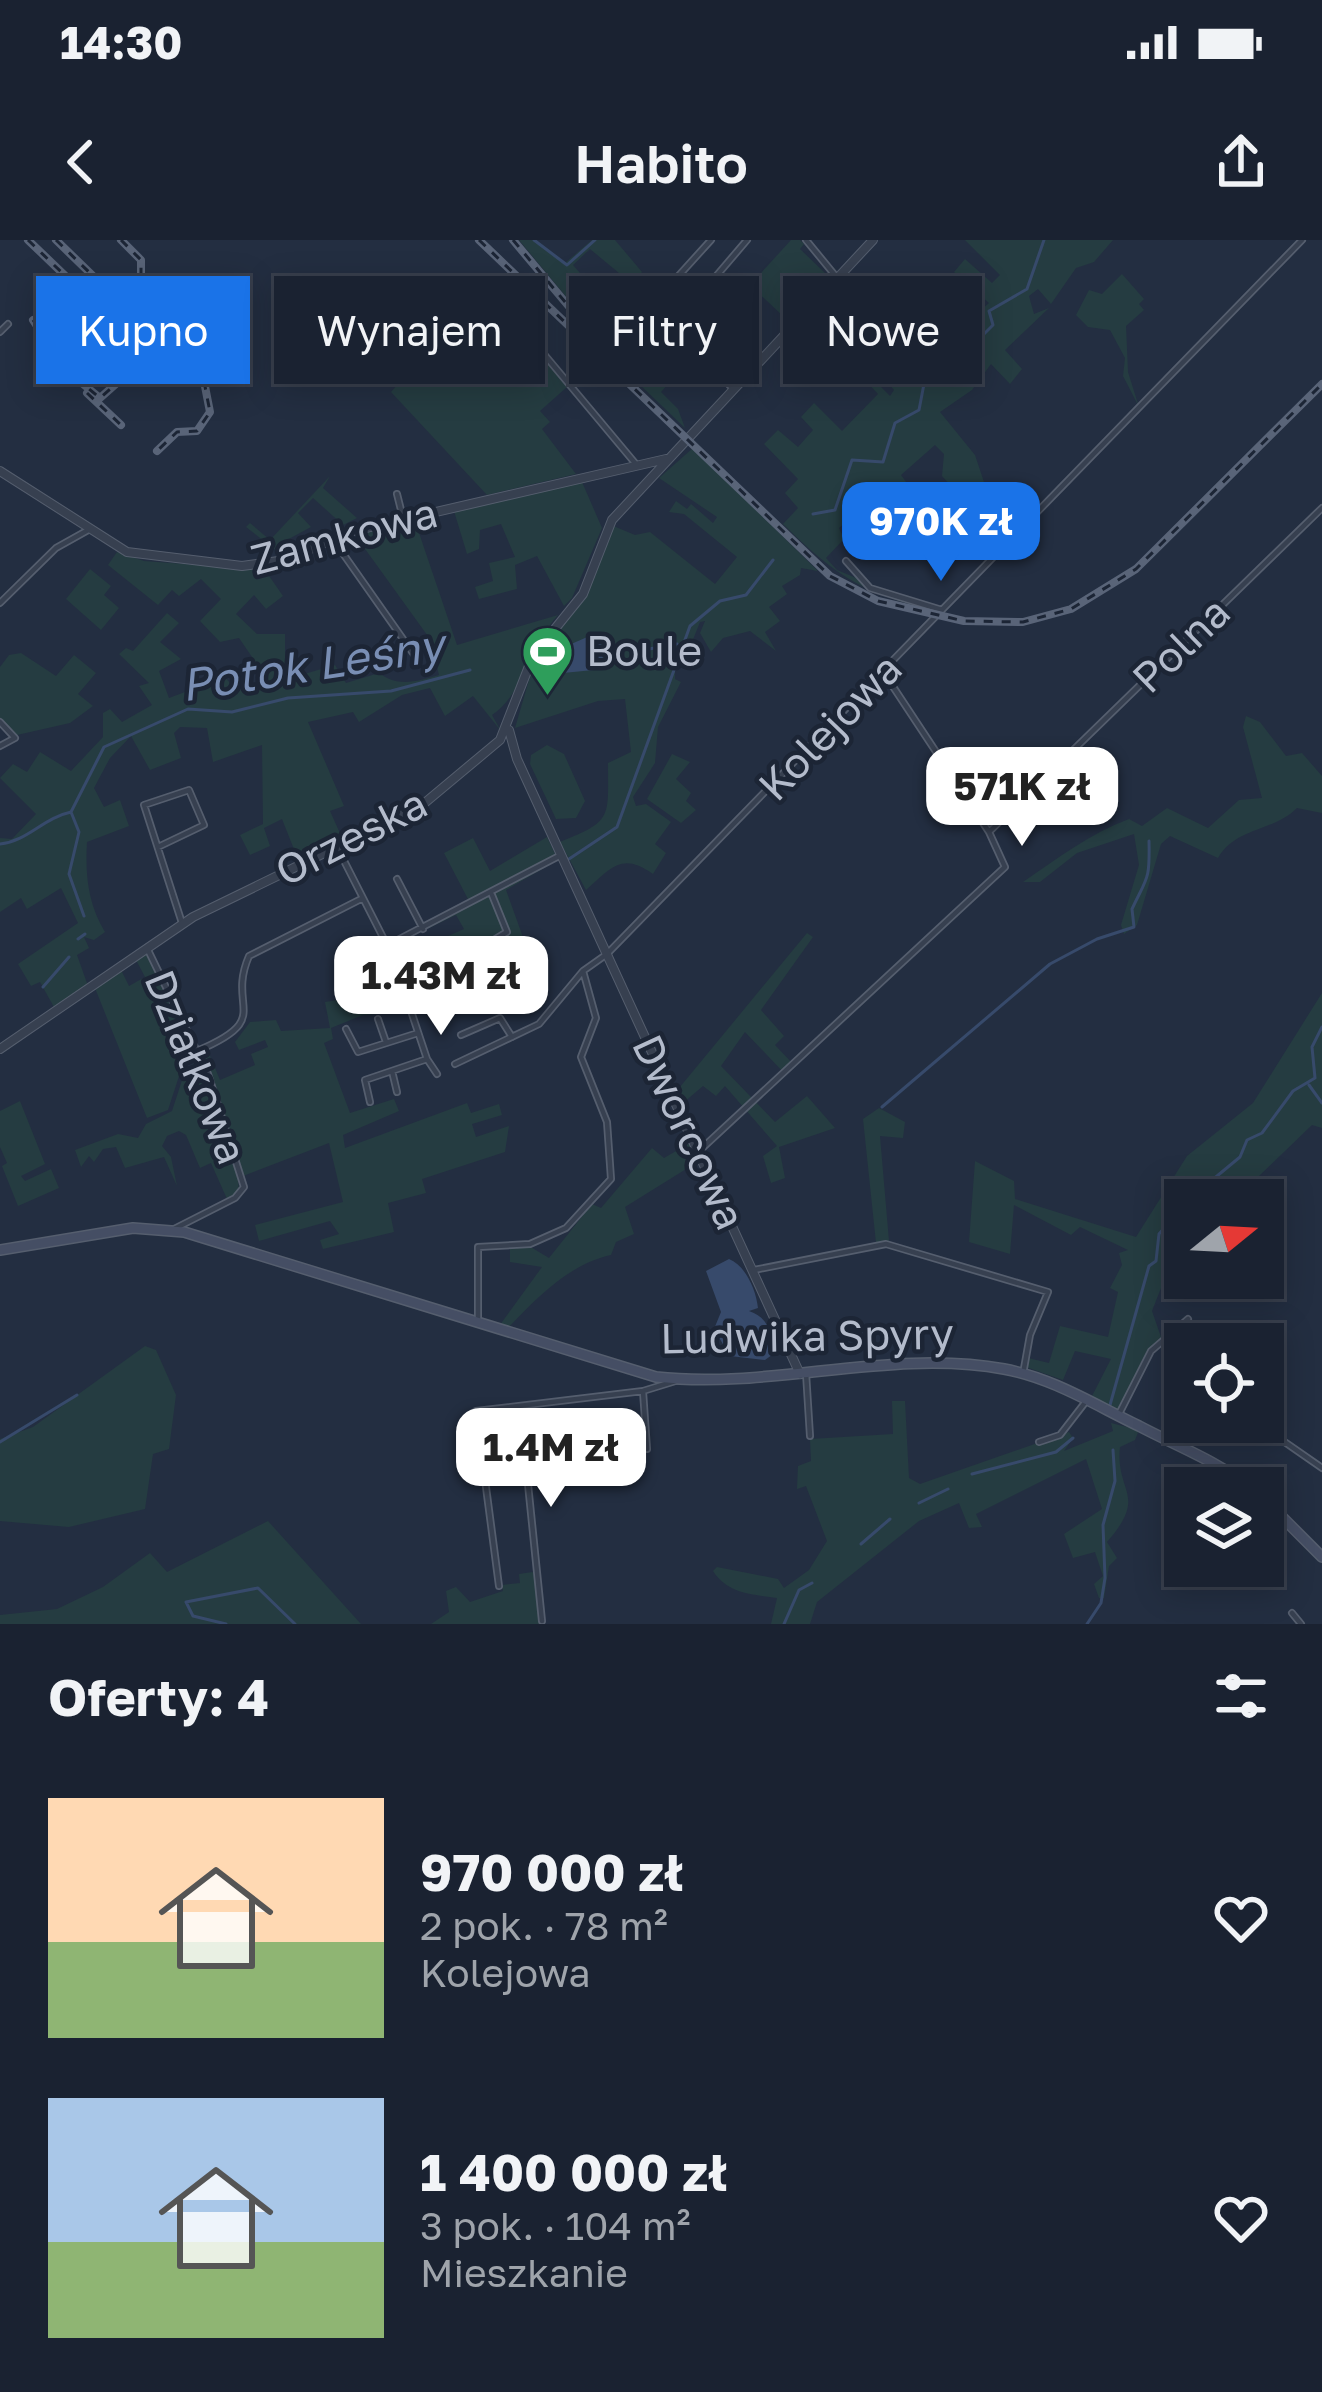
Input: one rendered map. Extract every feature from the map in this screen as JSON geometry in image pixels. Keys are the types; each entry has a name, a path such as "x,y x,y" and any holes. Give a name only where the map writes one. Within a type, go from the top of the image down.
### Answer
{"main road":[{"name":"Ludwika Spyry","path":"0,1250 117,1229 189,1228 286,1267 656,1383 964,1365 1023,1374 1087,1400 1218,1467"},
{"path":"1284,1519 1322,1557"}],"street":[{"path":"678,276 711,240"},
{"path":"713,276 747,240"},
{"path":"806,240 834,276"},
{"path":"839,276 873,240"},
{"name":"Kolejowa","path":"455,1064 539,1024 583,971 607,954 884,673 1301,240"},
{"path":"0,332 8,324"},
{"path":"728,384 733,389 783,336"},
{"path":"545,354 636,466"},
{"name":"Zamkowa","path":"0,471 133,554 236,566 286,560 332,538 403,520 636,466 655,467 733,389"},
{"path":"504,742 533,656 583,593 612,520 655,467"},
{"path":"397,494 403,520"},
{"name":"Polna","path":"989,832 1322,508"},
{"path":"0,603 56,548 90,529"},
{"path":"332,538 415,656"},
{"path":"846,561 870,588 942,610"},
{"path":"698,1152 710,1147 1005,867 989,832 884,673"},
{"path":"0,722 15,738 0,746"},
{"name":"Dworcowa","path":"504,742 517,759 803,1374"},
{"name":"Orzeska","path":"0,1049 182,923 421,806 504,742"},
{"path":"158,847 204,825 189,790 144,805 182,923"},
{"path":"337,847 388,945 427,1059 437,1074"},
{"path":"388,945 561,855"},
{"path":"397,879 423,928"},
{"path":"482,972 489,962 484,946 507,932 491,895"},
{"path":"197,1051 226,1040 244,1019 249,956 363,898"},
{"name":"Działkowa","path":"147,948 197,1051 244,1187 189,1228"},
{"path":"393,957 401,955 417,969 440,972 445,980"},
{"path":"407,992 494,966"},
{"path":"478,1325 477,1247 530,1244 566,1228 611,1180 607,1122 581,1057 596,1018 583,971"},
{"path":"461,1035 500,1018 512,1037"},
{"path":"378,1019 386,1043"},
{"path":"346,1029 356,1052 418,1033"},
{"path":"370,1102 365,1080 427,1059"},
{"path":"392,1071 397,1092"},
{"path":"753,1270 886,1244 1048,1292 1030,1335 1023,1374"},
{"path":"1118,1416 1151,1351 1188,1319"},
{"path":"803,1374 810,1436"},
{"path":"499,1586 476,1411 643,1390 656,1383"},
{"path":"643,1390 647,1449"},
{"path":"1039,1442 1060,1435 1087,1400"},
{"path":"520,1404 542,1621"},
{"path":"1284,1442 1322,1468"},
{"path":"1312,1548 1322,1538"},
{"path":"1292,1613 1300,1624"}],"green space":[{"path":"519,240 534,240 565,263 592,240 615,240 642,272 623,276 590,249 573,265 580,273 569,276 569,300"},
{"path":"791,240 800,240 804,244 800,249 825,273 783,276 783,316 759,293 758,276"},
{"path":"965,240 1113,240 1094,262 1076,268 1051,304 1038,289 1029,296 1034,314 1049,308 1005,350 1022,369 1010,384 991,364 982,376 982,309 989,303 982,297 982,276 954,272 965,259 992,283 1000,275"},
{"path":"1122,274 1144,299 1139,304 1144,310 1126,326 1128,372 1139,407 1123,376 1125,358 1110,330 1088,327 1076,315 1089,290 1102,294"},
{"path":"545,359 567,387 540,411 550,422 542,429 576,474 487,495 391,392 398,384 545,384"},
{"path":"639,384 668,384 661,392 678,409 685,428"},
{"path":"869,384 878,384 890,396 894,390 889,384 976,384 940,412 975,455 984,482 1005,508 987,525 942,476 944,454 935,445 901,475 910,487 892,508 878,494 839,528 844,539 826,558 837,570 940,613 854,582 821,559 783,524 798,508 785,493 798,479 764,444 778,430 798,447 813,430 801,417 814,403 842,431 878,394"},
{"path":"693,448 818,571 801,568 800,575 782,586 787,594 769,607 780,621 765,632 776,651 750,631 723,638 711,652 700,633 705,621 700,622 688,652 675,664 675,679 681,682 658,727 655,763 633,797 636,806 646,804 671,822 655,844 666,853 653,874 625,863 610,869 586,890 560,842 590,829 604,815 608,763 631,752 625,699 598,701 515,728 536,656 579,604 611,525 635,535 650,532 715,584 737,557 684,514 669,512 676,501 687,509 691,504 713,523 717,517 659,478"},
{"path":"330,476 323,488 357,518 343,525 313,498 298,513 311,527 285,541 296,550 283,556 246,527 250,523 270,540"},
{"path":"582,482 602,528 572,598 564,606 537,556 515,565 517,589 479,599 475,587 493,581 489,563 515,557 501,524 480,530 479,549 467,554 454,511"},
{"path":"415,521 457,645 558,615 519,683 492,715 501,731 473,696 445,716 430,688 402,695 359,722 353,712 308,722 344,806 330,811 343,840 299,862 282,819 264,828 270,846 250,855 240,835 263,824 262,745 213,762 207,728 180,727 174,733 181,758 150,770 131,736 110,758 94,788 104,807 120,800 129,826 87,842 89,889 105,932 94,940 84,937 89,948 77,955 88,986 55,1009 40,982 31,986 18,964 78,923 61,888 27,909 21,898 0,912 0,838 12,839 36,814 0,778 13,764 27,772 40,752 71,771 103,737 103,713 110,709 122,722 152,705 139,686 149,683 119,654 126,648 133,651 167,613 179,623 160,642 181,659 159,671 169,698 225,677 233,687 255,684 263,673 239,638 220,642 200,621 221,599 201,579 179,596 172,590 158,605 108,565 117,552 144,561 265,570 283,596 266,609 254,595 236,614 257,634 285,634 285,659 294,677 335,665 346,683 379,673 408,682 439,675 430,639 355,535"},
{"path":"90,569 111,586 104,595 119,608 101,630 66,599"},
{"path":"21,653 56,676 74,655 96,673 78,694 93,706 70,723 17,735 0,719 0,667 9,655"},
{"path":"1246,716 1260,722 1286,756 1302,753 1322,776 1322,813 1297,808 1235,840 1218,858 1170,836 1161,844 1137,925 1124,934 1121,925 1139,865 1134,834 1077,853 1040,882 1023,882 1087,839 1129,819 1142,826 1167,808 1208,828 1239,800 1262,798 1243,727"},
{"path":"547,745 564,754 585,801 576,818 556,819 530,764 531,755"},
{"path":"672,754 690,762 676,779 691,793 686,801 696,810 681,823 647,799"},
{"path":"547,837 558,860 506,890 524,940 518,953 531,976 469,1007 363,1015 331,1028 333,1039 324,1043 350,1113 394,1099 399,1111 343,1135 345,1148 467,1103 471,1113 499,1104 502,1115 472,1124 476,1137 509,1126 505,1152 422,1179 426,1193 388,1203 394,1232 323,1249 320,1240 339,1234 330,1221 259,1241 255,1225 343,1202 329,1143 238,1178 239,1191 227,1199 211,1163 200,1168 186,1135 179,1131 167,1136 162,1146 171,1157 177,1186 164,1157 125,1168 116,1147 103,1149 94,1162 89,1156 81,1167 75,1150 118,1134 138,1138 146,1124 172,1111 185,1071 208,1051 220,1080 255,1065 251,1054 268,1047 265,1040 239,1050 235,1042 250,1022 276,1020 281,1031 330,1028 325,1002 406,989 403,970 451,951 448,936 464,929 456,915 392,946 393,956 388,945 470,903 444,853 473,838 490,871"},
{"path":"807,933 813,937 761,1010 784,1036 775,1045 794,1065 785,1074 745,1032 721,1066 775,1122 807,1096 835,1128 779,1147 785,1178 771,1183 763,1156 777,1146 725,1086 716,1096 703,1086 683,1103 675,1093"},
{"path":"146,954 193,1054 182,1067 168,1110 147,1118 95,988 121,970 129,986 145,977 136,960"},
{"path":"1322,993 1322,1128 1312,1125 1256,1179 1173,1179 1187,1156 1253,1103"},
{"path":"20,1101 45,1164 21,1176 25,1181 51,1169 59,1188 18,1206 2,1166 7,1163 0,1147 0,1111"},
{"path":"879,1108 905,1122 903,1138 880,1136 889,1241 876,1243 863,1119"},
{"path":"690,1143 699,1161 625,1207 634,1234 616,1242 611,1255 553,1285 505,1331 497,1329 542,1267 510,1262 510,1246 529,1246 549,1258 592,1204 601,1208 652,1148 664,1158"},
{"path":"975,1161 1014,1181 1015,1199 1136,1237 1164,1193 1164,1280 1152,1311 1161,1337 1119,1411 1092,1396 1111,1359 1075,1351 1063,1380 1026,1367 1028,1358 1049,1363 1060,1326 1108,1337 1118,1292 1110,1288 1122,1265 1119,1253 1128,1250 1080,1227 1071,1235 1014,1205 1010,1254 969,1242"},
{"path":"145,1346 156,1350 176,1395 169,1449 153,1454 145,1509 69,1527 0,1521 0,1439 33,1427"},
{"path":"892,1401 905,1401 909,1478 920,1484 1069,1432 1073,1438 1064,1451 1113,1431 1111,1423 1139,1430 1135,1440 1120,1447 1128,1503 1107,1542 1117,1558 1109,1566 1104,1598 1099,1598 1094,1584 1103,1576 1095,1552 1073,1558 1064,1534 1102,1509 1086,1459 976,1514 982,1527 969,1528 959,1503 919,1521 817,1602 810,1624 771,1624 777,1598 741,1592 719,1579 713,1571 717,1567 778,1579 784,1588 809,1570 827,1541 806,1486 797,1489 798,1466 811,1461 810,1439 893,1434"},
{"path":"268,1521 361,1624 0,1624 0,1615 57,1609 103,1587 150,1553 167,1572"},
{"path":"539,1571 545,1624 431,1624 449,1612 446,1591 456,1587 470,1602 503,1591 502,1585 520,1583 519,1574"}],"water":[{"path":"600,634 604,669 563,673 552,667 552,650"},
{"path":"729,1259 752,1286 758,1308 749,1311 765,1322 770,1333 776,1352 765,1360 730,1356 714,1329 721,1312 706,1271"}],"waterway":[{"path":"534,240 567,265 595,240"},
{"path":"813,514 835,510 852,460 883,462 895,423 919,410 928,363 943,352 969,349 993,325 989,311 1027,289 1044,240"},
{"path":"569,859 617,827 690,626 720,601 746,595 773,560"},
{"path":"649,649 677,644"},
{"path":"608,655 617,653"},
{"path":"535,665 555,661"},
{"name":"Potok Leśny","path":"0,844 71,812 104,747 188,709 232,712 288,698 391,691 470,670"},
{"path":"71,812 79,832 69,874 84,916"},
{"path":"882,1107 1050,964 1097,939 1134,927 1132,909 1146,878 1149,841"},
{"path":"78,939 85,934"},
{"path":"43,987 69,957"},
{"path":"1213,1179 1240,1157 1247,1140 1262,1133 1293,1091 1315,1078 1312,1047 1322,1027"},
{"path":"1309,1085 1322,1103"},
{"path":"1110,1405 1164,1228"},
{"path":"0,1442 77,1395"},
{"path":"972,1474 1056,1452 1073,1438"},
{"path":"1087,1624 1101,1603 1105,1578 1103,1525 1115,1481 1113,1450"},
{"path":"919,1503 948,1489"},
{"path":"861,1544 890,1519"},
{"path":"784,1624 799,1590 812,1583"},
{"path":"226,1624 193,1616 186,1602 258,1588 295,1624"}],"railway":[{"path":"28,240 65,276"},
{"path":"56,240 93,276"},
{"path":"121,240 141,260 141,278 182,317 173,340 202,371 210,412 197,431 177,432 157,451"},
{"path":"479,240 830,576 878,601 964,621 1023,622 1071,609 1136,569 1322,384"},
{"path":"513,240 569,307"},
{"path":"33,320 36,325"},
{"path":"83,384 100,398 116,384"},
{"path":"87,393 121,425"}],"place":[{"name":"Boule","path":"547,697"}]}
